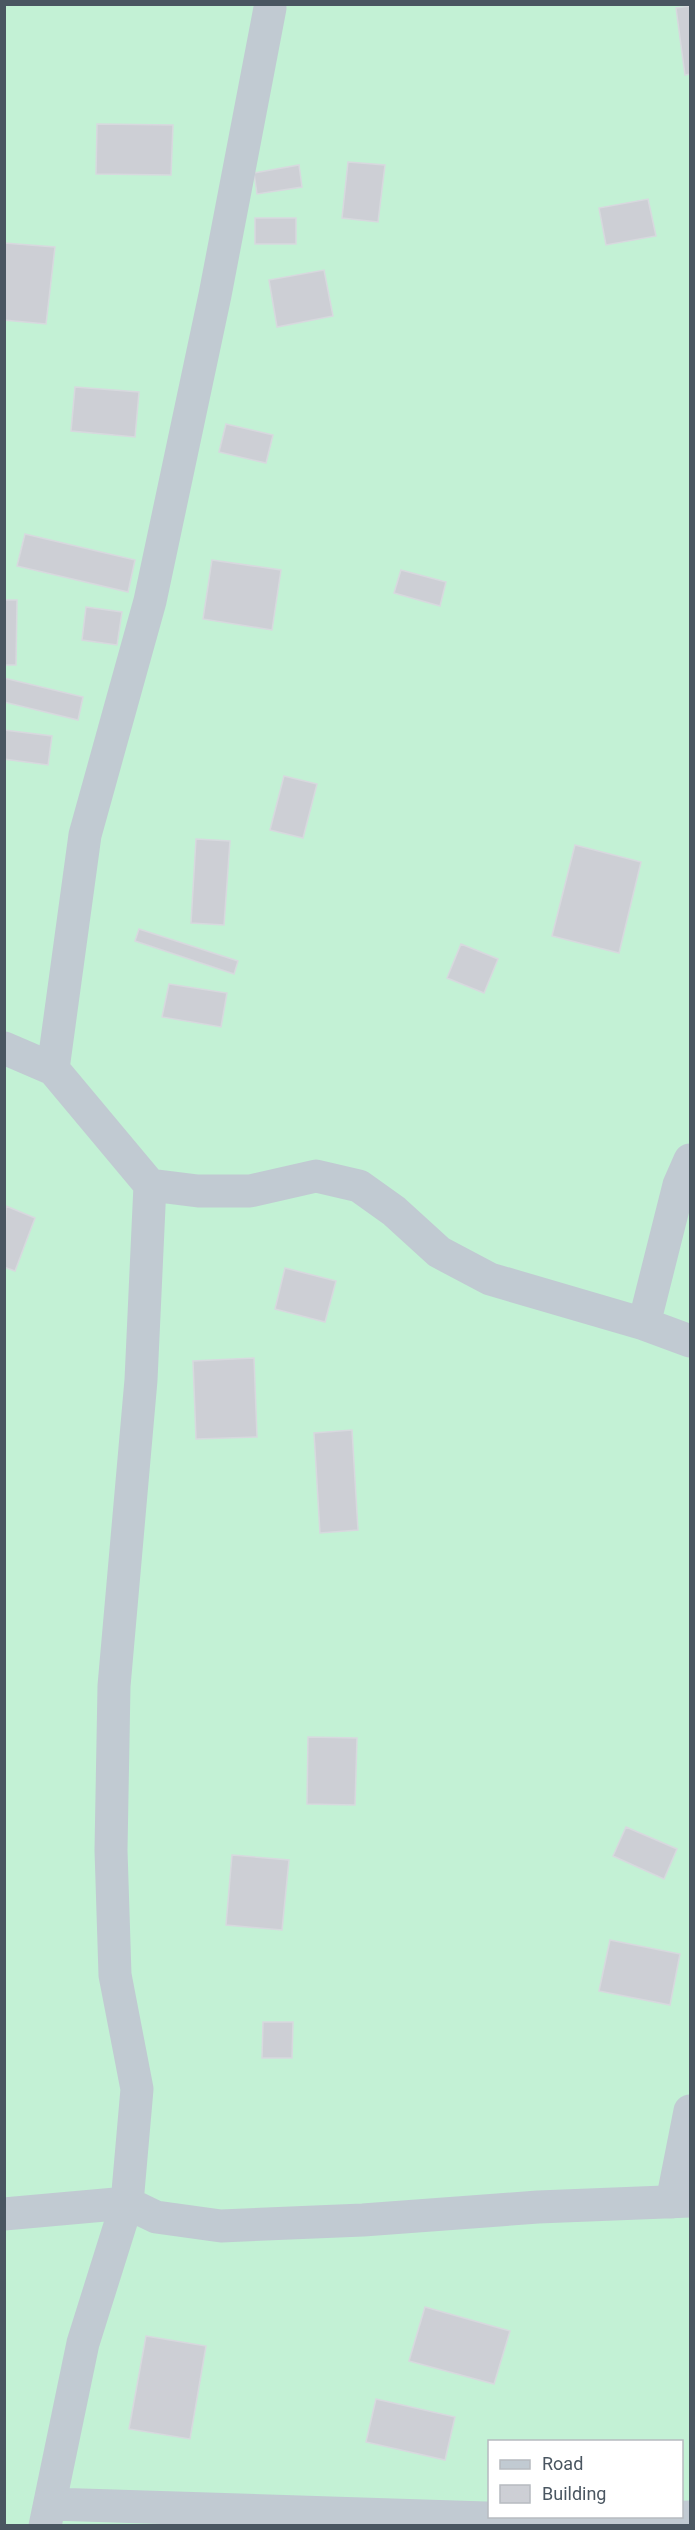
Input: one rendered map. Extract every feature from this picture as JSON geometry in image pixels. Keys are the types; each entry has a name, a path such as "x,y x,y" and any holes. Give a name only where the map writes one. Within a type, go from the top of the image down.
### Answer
{"street":[{"path":"53,1069 85,835 150,601 215,295 270,8"},
{"path":"4,1048 53,1069 150,1185 141,1380 113,1697 111,1850 116,1975 136,2089 127,2203 82,2343 48,2515 551,2520 644,2518"},
{"path":"644,1324 679,1185 690,1160"},
{"path":"150,1185 198,1191 250,1191 315,1176 359,1186 394,1211 439,1252 490,1279 644,1324 690,1341"},
{"path":"4,2214 127,2203 156,2217 221,2226 363,2220 538,2206 681,2201 690,2111"}],"green space":[{"path":"5,5 690,5 690,2525 5,2526"}],"building":[{"path":"690,6 690,74 685,75 676,8"},
{"path":"97,124 173,125 171,175 96,174"},
{"path":"348,162 385,165 378,222 342,218"},
{"path":"299,165 302,187 257,194 254,173"},
{"path":"648,199 656,236 606,245 599,208"},
{"path":"255,218 296,218 296,244 255,244"},
{"path":"4,243 55,247 46,324 4,320"},
{"path":"324,270 333,316 277,327 269,280"},
{"path":"75,387 139,392 135,437 71,431"},
{"path":"226,424 273,435 266,463 219,452"},
{"path":"25,534 135,560 128,592 17,566"},
{"path":"212,560 281,570 272,630 203,619"},
{"path":"401,570 446,582 440,606 394,593"},
{"path":"4,600 17,600 16,665 4,665"},
{"path":"86,607 122,612 117,645 82,640"},
{"path":"4,678 83,697 78,720 4,702"},
{"path":"4,730 52,736 48,765 4,759"},
{"path":"284,776 317,784 303,838 270,830"},
{"path":"196,839 230,841 224,925 191,923"},
{"path":"575,845 641,862 619,953 552,936"},
{"path":"139,929 238,961 234,974 135,941"},
{"path":"461,944 498,959 484,993 447,978"},
{"path":"169,984 227,993 221,1027 162,1017"},
{"path":"6,1206 35,1218 15,1271 4,1267"},
{"path":"285,1268 336,1281 325,1322 275,1309"},
{"path":"254,1358 257,1437 196,1439 193,1361"},
{"path":"352,1430 358,1530 320,1533 314,1433"},
{"path":"308,1737 357,1738 355,1805 307,1804"},
{"path":"626,1827 677,1849 664,1879 613,1856"},
{"path":"232,1855 289,1860 282,1930 226,1925"},
{"path":"610,1940 680,1954 670,2005 599,1991"},
{"path":"263,2022 293,2022 292,2058 262,2058"},
{"path":"425,2307 510,2331 494,2384 409,2361"},
{"path":"146,2336 206,2346 190,2439 129,2429"},
{"path":"376,2399 455,2417 445,2460 366,2442"}]}
